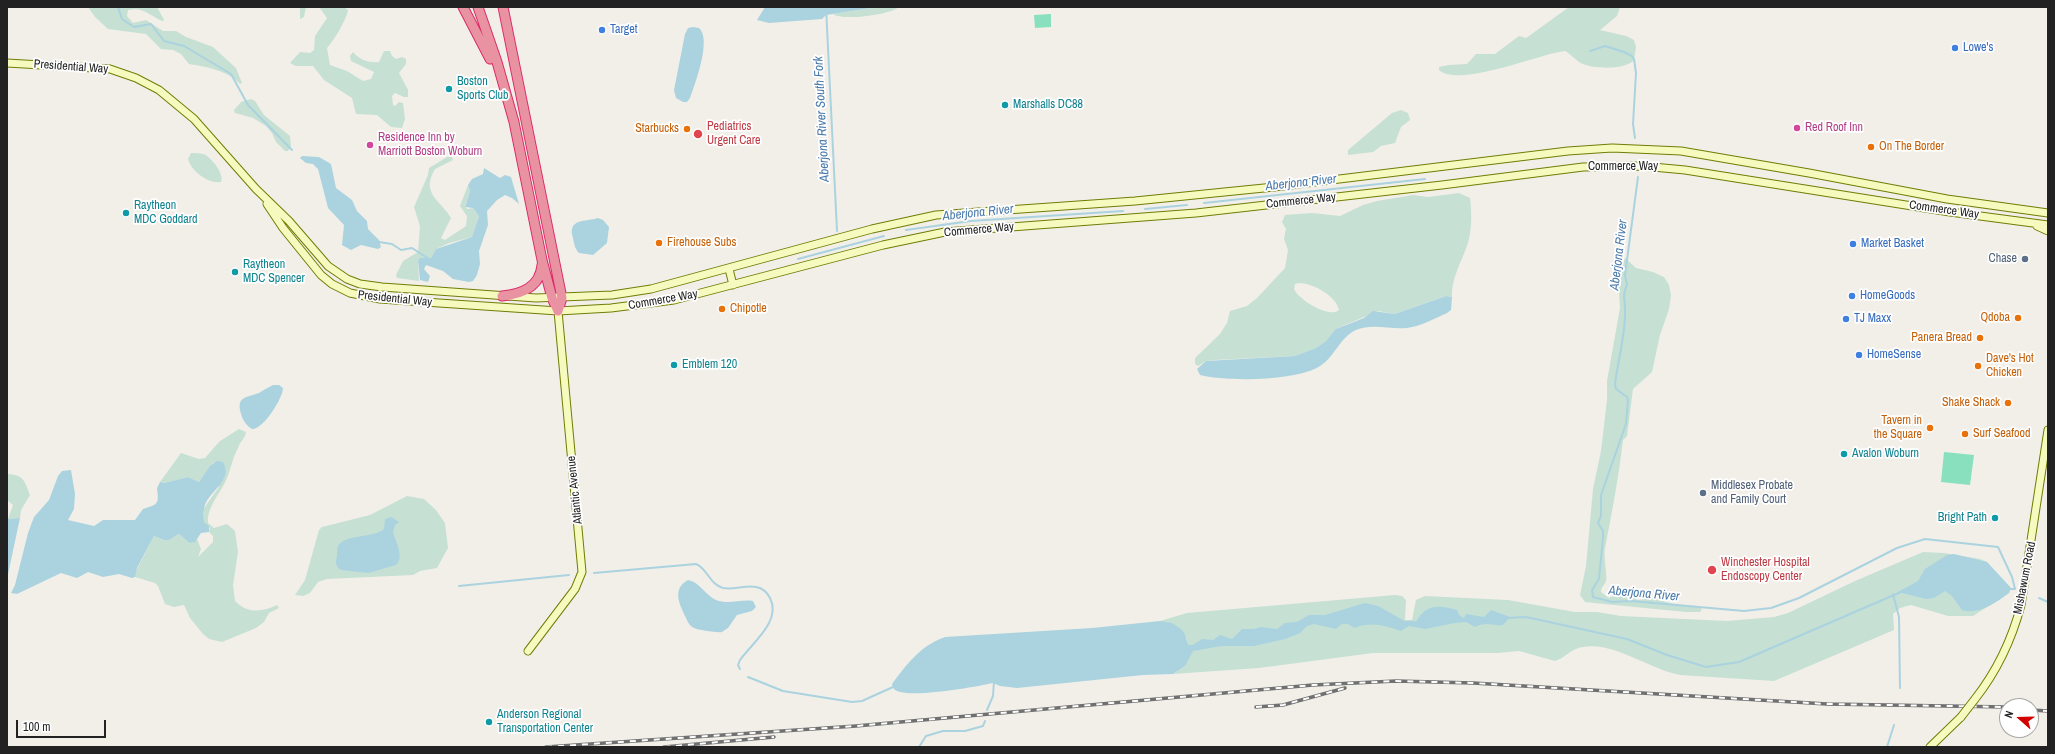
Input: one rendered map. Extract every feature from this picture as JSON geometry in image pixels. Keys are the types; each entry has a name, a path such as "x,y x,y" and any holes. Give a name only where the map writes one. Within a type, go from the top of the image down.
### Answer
{"highway":[{"path":"463,7 481,38 502,82"},
{"path":"503,7 562,298 558,311"},
{"path":"509,7 512,47"},
{"path":"479,10 520,145 542,260 552,298 558,311"},
{"path":"502,296 523,291 534,284 541,273 542,260"}],"street":[{"name":"Presidential Way","path":"7,63 104,68 144,81 165,94 184,109 256,189 289,221 328,266 347,279 360,284 382,287 502,296 562,298"},
{"name":"Commerce Way","path":"562,298 635,292 729,270 872,229 936,215 1135,201 1266,188 1568,151 1612,148 1644,148 1696,154 1947,199 2046,212"},
{"name":"Commerce Way","path":"558,311 674,300 883,245 945,232 1196,213 1592,166 1642,166 1685,170 1950,212 2048,225"},
{"name":"Presidential Way","path":"256,189 283,228 321,275 332,284 350,293 380,299 558,311"},
{"path":"2028,222 2048,231"},
{"path":"729,270 733,285"},
{"name":"Atlantic Avenue","path":"528,651 577,586 583,568 558,311"},
{"name":"Mishawum Road","path":"1930,747 1961,717 1975,699 2004,653 2021,605 2048,430"}],"green space":[{"path":"88,7 157,7 164,20 163,21 139,9 128,10 127,16 133,23 146,20 163,31 176,31 186,37 213,47 236,68 242,83 240,84 235,79 223,72 189,64 181,54 173,50 161,49 146,34 108,29 95,17"},
{"path":"300,7 306,7 304,17 300,19"},
{"path":"319,7 344,7 348,10 340,29 327,48 330,65 347,71 363,81 371,79 374,72 351,61 350,56 353,52 361,59 371,62 379,62 384,51 390,51 392,56 396,59 402,57 406,59 406,64 399,73 408,90 408,97 395,93 392,96 393,105 395,106 399,102 403,103 405,119 402,128 391,127 377,115 356,114 352,98 324,80 313,66 296,66 290,63 300,52 310,53 314,50 315,36 327,18"},
{"path":"877,7 899,7 877,15 846,17 833,14"},
{"path":"1569,7 1620,7 1617,16 1600,30 1626,36 1634,40 1636,47 1634,60 1624,66 1602,68 1580,63 1565,51 1481,73 1463,75 1449,74 1439,70 1439,67 1467,64 1476,54 1495,54 1519,36 1526,38"},
{"path":"1051,14 1051,27 1035,28 1034,15"},
{"path":"251,99 255,101 264,115 290,136 291,146 288,151 285,151 276,142 272,133 266,126 253,118 235,113 234,110 241,102"},
{"path":"1401,110 1408,113 1410,120 1401,127 1395,143 1381,146 1373,152 1348,155 1348,150 1392,113"},
{"path":"191,153 203,154 210,158 221,175 221,182 206,179 196,172 188,159"},
{"path":"447,157 452,157 453,160 435,169 430,185 434,196 451,218 441,238 445,240 466,226 467,216 460,206 468,185 470,191 465,206 467,209 473,208 479,216 472,237 449,243 436,249 431,258 422,258 418,261 419,281 397,278 396,275 403,261 418,252 420,226 414,207 428,175 429,168"},
{"path":"1459,193 1470,198 1470,234 1453,284 1452,297 1446,296 1395,314 1378,311 1338,328 1326,341 1316,348 1295,356 1214,360 1206,361 1198,366 1195,364 1195,358 1220,334 1227,323 1230,311 1247,306 1257,298 1285,268 1288,250 1284,239 1286,229 1282,222 1285,215 1312,213 1340,216 1363,205 1377,201 1413,195 1428,197","holes":["1295,284 1311,285 1329,295 1339,310 1334,312 1321,310 1301,298 1294,289"]},
{"path":"1625,258 1636,268 1653,272 1664,277 1669,285 1671,295 1669,309 1660,335 1652,372 1633,389 1627,436 1623,440 1605,548 1606,579 1601,592 1609,598 1616,594 1623,593 1638,600 1653,598 1673,604 1697,606 1702,609 1700,612 1686,612 1585,602 1580,595 1586,566 1593,489 1601,451 1607,400 1607,381 1620,308 1618,276"},
{"path":"239,429 246,432 236,451 224,484 212,505 208,517 208,523 214,528 227,524 235,531 238,552 233,585 235,601 250,610 261,610 277,605 279,608 269,613 264,622 256,628 222,642 209,639 190,618 184,605 174,607 165,604 158,586 155,583 135,577 135,573 154,536 164,540 169,540 179,534 192,543 197,539 201,549 198,557 213,542 213,536 209,532 210,528 204,522 204,508 219,487 214,462 199,482 188,477 164,483 160,482 181,453 199,459 205,458 220,441"},
{"path":"1944,452 1974,455 1970,485 1941,482"},
{"path":"7,474 23,479 30,495 21,510 20,518 8,519 13,505 7,500"},
{"path":"407,496 424,499 436,510 445,523 448,548 437,568 420,571 413,575 327,579 318,582 310,593 303,596 295,595 305,580 319,530 322,527 370,515"},
{"path":"1923,552 1944,553 1980,559 1987,562 2011,588 2009,593 1973,616 1948,616 1911,605 1900,608 1893,614 1894,630 1774,681 1680,675 1668,672 1631,656 1595,646 1579,648 1555,661 1519,651 1497,653 1373,653 1259,668 1173,674 1185,666 1187,641 1185,634 1160,621 1187,613 1395,595 1402,596 1406,600 1405,620 1412,620 1416,600 1425,596 1508,600 1575,612 1597,612 1621,616 1727,621 1774,617 1788,613 1855,581"}],"water":[{"path":"765,7 877,7 826,15 822,19 769,23 757,20"},
{"path":"688,28 699,28 703,34 703,51 690,98 687,102 683,102 676,98 674,90 685,34"},
{"path":"302,156 319,157 331,164 336,188 352,200 357,211 367,221 368,229 379,240 381,247 378,249 361,245 351,250 342,245 344,225 328,208 318,169 313,164 306,163 300,158"},
{"path":"484,168 500,178 505,175 511,177 519,204 512,198 505,195 497,200 487,211 488,225 479,251 480,264 477,275 473,281 469,282 453,279 443,271 426,265 424,269 430,276 428,282 420,280 418,261 420,258 431,258 436,249 472,237 479,216 473,208 465,207 470,191 468,185 472,179 483,174"},
{"path":"598,218 603,220 609,227 607,243 593,255 579,253 574,244 572,232 573,227 579,222"},
{"path":"1446,296 1452,297 1451,310 1447,313 1422,324 1407,328 1369,327 1356,330 1350,333 1341,342 1325,362 1309,371 1295,375 1262,379 1227,379 1200,375 1197,369 1206,361 1295,356 1316,348 1326,341 1336,329 1364,318 1373,311 1395,314"},
{"path":"273,385 279,385 283,388 280,399 267,419 256,428 252,429 245,423 242,417 240,408 241,401 246,397 259,393"},
{"path":"217,461 223,462 225,475 218,487 209,497 204,509 204,522 209,526 209,532 201,533 195,542 190,543 179,534 169,540 164,540 154,536 137,568 135,577 132,578 119,574 103,577 88,572 77,578 61,573 17,594 11,593 15,585 28,533 34,517 49,500 58,476 62,471 71,470 75,494 74,509 68,520 94,526 103,520 135,520 143,509 155,505 158,498 157,488 160,482 164,483 188,477 199,482 210,466"},
{"path":"391,517 399,522 395,525 393,532 400,553 399,561 396,565 368,573 341,570 338,568 336,565 337,550 341,542 380,532 384,529 385,519"},
{"path":"20,518 7,579 7,519"},
{"path":"1954,554 1987,562 2011,588 2009,593 1987,607 1975,611 1968,611 1962,610 1952,596 1945,591 1934,598 1926,599 1898,592 1918,581 1925,569 1947,555"},
{"path":"688,580 696,583 716,600 725,602 753,601 756,607 752,611 737,615 728,628 722,632 694,628 687,621 678,596 680,588"},
{"path":"1365,603 1378,606 1408,623 1416,622 1424,612 1434,607 1444,607 1457,610 1459,615 1464,618 1466,614 1484,617 1491,610 1510,617 1503,625 1486,624 1475,627 1466,622 1425,629 1409,626 1401,631 1378,625 1367,625 1355,628 1348,624 1342,624 1336,629 1314,624 1307,626 1300,633 1285,639 1254,646 1221,646 1193,651 1185,666 1173,674 1143,675 1017,688 1000,686 993,683 930,693 905,693 895,690 892,684 915,656 928,645 945,637 1092,628 1160,621 1172,623 1181,629 1185,634 1188,645 1193,645 1202,639 1213,640 1220,635 1232,639 1242,629 1254,629 1261,627 1277,629 1285,623 1297,622 1309,615 1325,615"}],"waterway":[{"path":"118,7 122,19 134,27 151,24 164,41 184,46 231,74 248,105 292,150"},
{"name":"Aberjona River South Fork","path":"826,7 837,231"},
{"name":"Aberjona River","path":"1590,51 1605,46 1624,52 1632,56 1634,59 1636,73 1633,124 1635,138"},
{"name":"Aberjona River","path":"1638,177 1625,275 1627,285 1624,294 1624,328 1615,384 1616,389 1627,397 1628,400 1626,424 1601,495 1601,516 1598,523 1603,531 1603,538 1599,579 1592,590 1593,597 1612,602 1631,601 1744,611 1771,608 1799,598 1897,548 1925,539 1998,547 2012,577 2015,589 2010,589"},
{"name":"Aberjona River","path":"1204,203 1425,179"},
{"name":"Aberjona River","path":"1145,209 1187,205"},
{"name":"Aberjona River","path":"906,230 971,221 1123,211"},
{"name":"Aberjona River South Fork","path":"798,259 884,236"},
{"path":"379,242 392,244 401,250 412,248 429,259"},
{"path":"594,573 696,564 703,569 715,584 723,588 752,587 762,589 770,598 773,607 772,615 764,631 740,660 738,665 740,669"},
{"path":"459,586 569,575"},
{"path":"1507,618 1526,617 1627,639 1667,655 1706,667 1739,662 1901,592"},
{"path":"1893,594 1899,617 1900,688"},
{"name":"Aberjona River","path":"2039,598 2048,602"},
{"path":"1405,622 1415,622"},
{"path":"748,677 783,691 852,702 862,701 893,687"},
{"path":"987,710 993,696 994,681"},
{"path":"919,747 926,736 943,731 965,731 983,726 985,721"},
{"path":"1887,747 1894,725"}],"railway":[{"path":"546,747 856,726 1313,685 1396,681 1473,683 1827,704 1999,707"},
{"path":"1256,707 1283,705 1345,688"},
{"path":"2039,710 2048,711"},
{"path":"664,747 774,737"}],"place":[{"name":"Target","path":"602,30"},
{"name":"Lowe's","path":"1955,48"},
{"name":"Boston Sports Club","path":"449,89"},
{"name":"Marshalls DC88","path":"1005,105"},
{"name":"Red Roof Inn","path":"1797,128"},
{"name":"Starbucks","path":"687,129"},
{"name":"Pediatrics Urgent Care","path":"698,134"},
{"name":"Residence Inn by Marriott Boston Woburn","path":"370,145"},
{"name":"On The Border","path":"1871,147"},
{"name":"Raytheon MDC Goddard","path":"126,213"},
{"name":"Firehouse Subs","path":"659,243"},
{"name":"Market Basket","path":"1853,244"},
{"name":"Chase","path":"2025,259"},
{"name":"Raytheon MDC Spencer","path":"235,272"},
{"name":"HomeGoods","path":"1852,296"},
{"name":"Chipotle","path":"722,309"},
{"name":"Qdoba","path":"2018,318"},
{"name":"TJ Maxx","path":"1846,319"},
{"name":"Panera Bread","path":"1980,338"},
{"name":"HomeSense","path":"1859,355"},
{"name":"Emblem 120","path":"674,365"},
{"name":"Dave's Hot Chicken","path":"1978,366"},
{"name":"Shake Shack","path":"2008,403"},
{"name":"Tavern in the Square","path":"1930,428"},
{"name":"Surf Seafood","path":"1965,434"},
{"name":"Avalon Woburn","path":"1844,454"},
{"name":"Middlesex Probate and Family Court","path":"1703,493"},
{"name":"Bright Path","path":"1995,518"},
{"name":"Winchester Hospital Endoscopy Center","path":"1712,570"},
{"name":"Anderson Regional Transportation Center","path":"489,722"}]}
